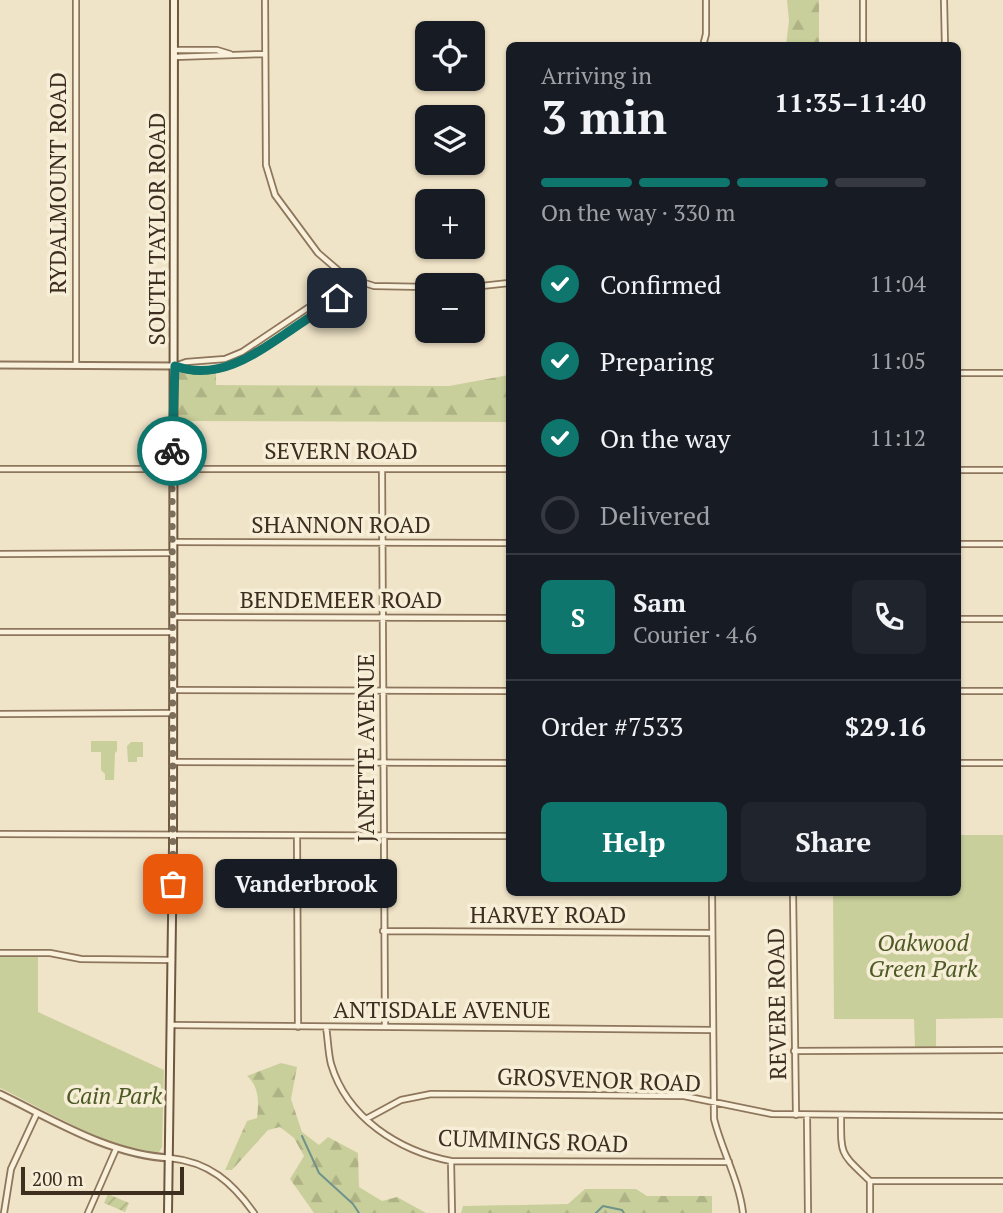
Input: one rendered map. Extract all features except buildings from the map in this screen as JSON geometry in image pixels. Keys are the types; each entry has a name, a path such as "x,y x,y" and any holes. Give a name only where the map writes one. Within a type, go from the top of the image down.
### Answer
{"main road":[{"name":"SOUTH TAYLOR ROAD","path":"168,1213 173,834 174,0"}],"street":[{"name":"RYDALMOUNT ROAD","path":"76,0 76,365"},
{"path":"265,0 266,157 271,184 281,204 318,253 346,278 374,286 415,287"},
{"path":"704,42 706,0"},
{"path":"863,0 863,42"},
{"path":"944,0 945,42"},
{"path":"174,54 214,57 265,54"},
{"path":"0,365 175,366 188,370 216,369 239,363 337,298 342,293 346,278"},
{"path":"175,366 186,362 225,359 242,352 327,295 346,278"},
{"path":"485,286 506,283"},
{"path":"961,373 1003,373"},
{"name":"SEVERN ROAD","path":"0,469 506,469"},
{"name":"JANETTE AVENUE","path":"382,469 385,1027"},
{"path":"961,470 1003,470"},
{"name":"SHANNON ROAD","path":"173,542 506,543"},
{"path":"961,544 1003,544"},
{"path":"0,554 173,553"},
{"name":"BENDEMEER ROAD","path":"173,617 506,618"},
{"path":"961,619 1003,619"},
{"path":"0,632 173,632"},
{"path":"173,690 506,691"},
{"path":"961,691 1003,691"},
{"path":"0,714 173,713"},
{"path":"173,762 506,763"},
{"path":"961,763 1003,764"},
{"path":"0,834 506,836"},
{"path":"298,836 298,1027"},
{"path":"712,896 713,1101 718,1133 739,1189 743,1213"},
{"name":"REVERE ROAD","path":"793,896 796,1115"},
{"name":"HARVEY ROAD","path":"383,932 712,933"},
{"path":"0,953 50,953 81,959 172,960"},
{"name":"ANTISDALE AVENUE","path":"172,1025 713,1030"},
{"name":"CUMMINGS ROAD","path":"326,1027 331,1065 340,1086 366,1119 401,1145 425,1155 451,1161 729,1162"},
{"path":"794,1051 1003,1050"},
{"path":"0,1094 116,1149 197,1164 218,1174 233,1186 254,1213"},
{"name":"GROSVENOR ROAD","path":"366,1119 401,1100 431,1094 684,1096 757,1112 796,1115 1003,1116"},
{"path":"4,1213 11,1169 38,1112"},
{"path":"807,1115 808,1213"},
{"path":"841,1115 841,1150 870,1181 1003,1181"},
{"path":"88,1213 116,1149"},
{"path":"451,1161 452,1213"},
{"path":"870,1181 870,1213"}],"green space":[{"path":"787,0 819,0 819,42 786,42 789,21"},
{"path":"175,366 185,370 216,369 216,385 449,386 506,376 506,422 172,423"},
{"path":"91,741 117,741 114,780 105,780 105,774 101,770 101,752 91,752"},
{"path":"131,742 143,742 143,757 137,757 137,762 128,762 127,746"},
{"name":"Oakwood Green Park","path":"961,835 1003,835 1003,1018 936,1019 936,1047 915,1047 914,1019 834,1019 833,896 961,896"},
{"name":"Cain Park","path":"0,955 38,955 38,1012 164,1070 162,1147 159,1152 146,1153 105,1140 0,1088"},
{"path":"281,1063 297,1067 291,1099 302,1132 319,1145 328,1137 358,1153 359,1187 382,1201 397,1197 426,1213 314,1213 290,1179 304,1156 294,1138 280,1127 268,1130 232,1170 225,1170 247,1121 257,1118 257,1095 247,1076"},
{"path":"585,1189 636,1189 647,1196 712,1196 712,1213 461,1213 463,1206 568,1204"},
{"path":"108,1194 129,1203 125,1212 104,1203"}],"waterway":[{"path":"302,1136 319,1173 353,1204 359,1213"},
{"path":"596,1213 603,1206 622,1210 624,1213"}],"way so far":[{"path":"172,451 173,884"}],"place":[{"name":"Vanderbrook","path":"173,884"}],"route":[{"path":"172,451 175,366 200,370 239,363 337,298"}]}
